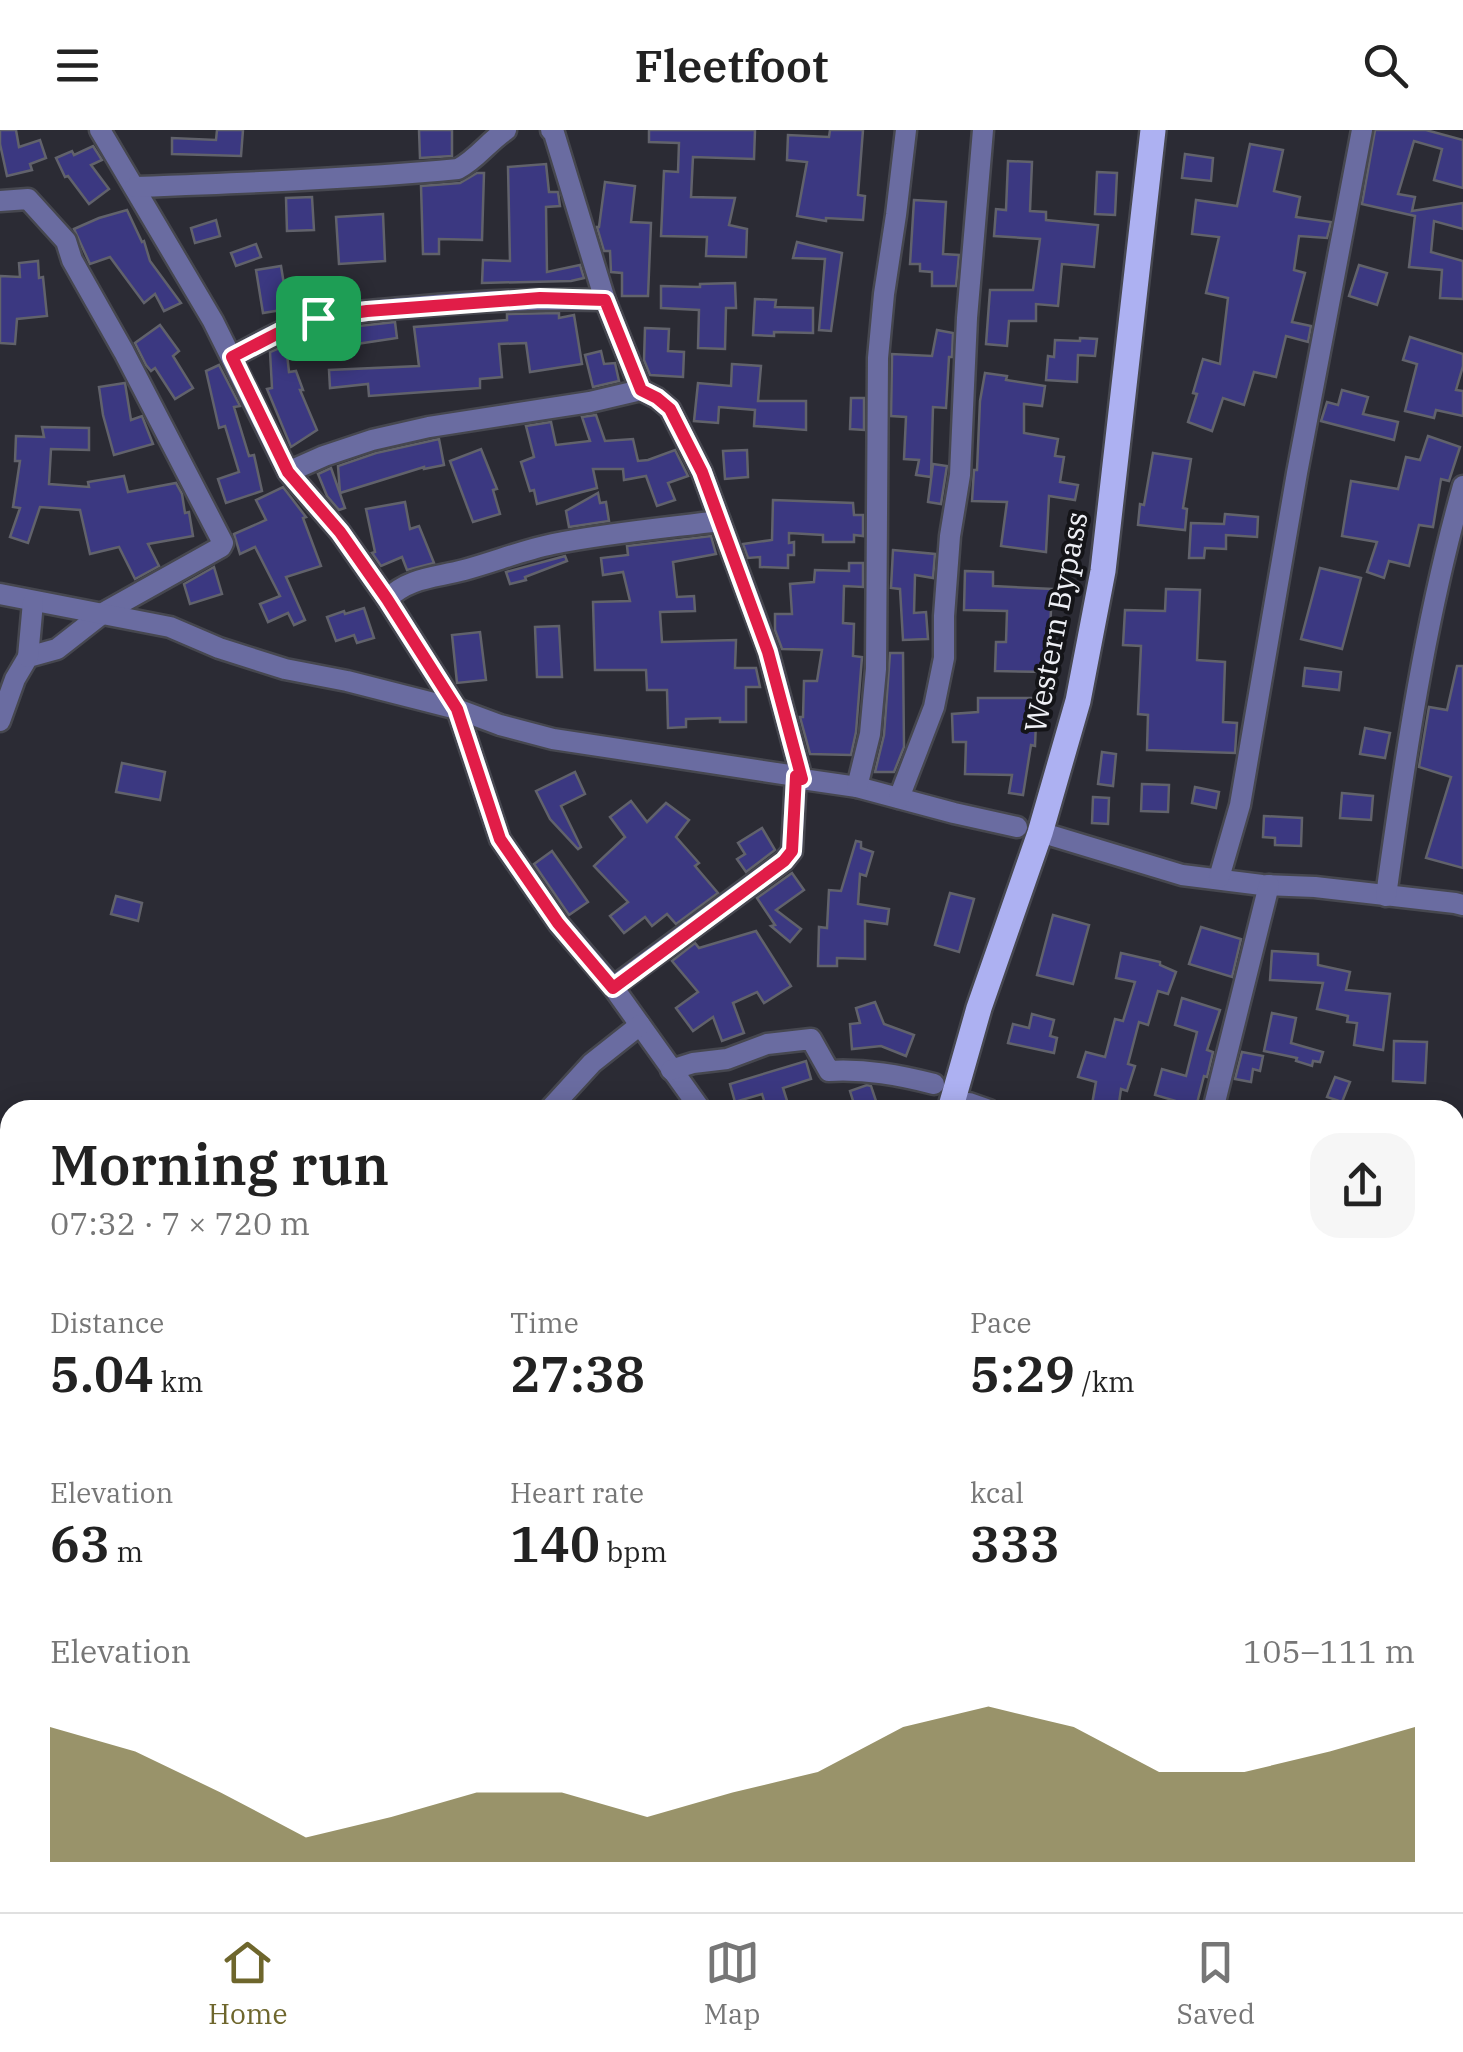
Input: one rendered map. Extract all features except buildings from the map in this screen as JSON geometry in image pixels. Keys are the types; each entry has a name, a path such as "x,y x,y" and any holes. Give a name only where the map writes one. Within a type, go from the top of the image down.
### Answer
{"main road":[{"name":"Western Bypass","path":"970,1100 979,1008 1040,832 1078,700 1103,571 1152,130"}],"street":[{"path":"100,130 232,357 288,472 340,532 457,709 500,839 558,923 613,988 694,1100"},
{"path":"135,188 364,178 458,169 506,130"},
{"path":"551,130 605,300 641,390"},
{"path":"857,787 870,734 876,669 878,358 906,130"},
{"path":"899,798 934,707 944,658 944,616 950,536 960,475 967,318 983,130"},
{"path":"1220,878 1240,805 1362,130"},
{"path":"0,201 28,199 66,241 72,260 223,543 103,613 56,649 28,657"},
{"path":"232,357 290,327 318,318 487,301 605,300"},
{"path":"288,472 324,456 410,431 641,390 670,409 702,472 768,652 799,778 792,851 784,861 613,988"},
{"path":"1386,896 1429,626 1463,486"},
{"path":"387,599 401,586 419,579 552,544 631,530 720,521"},
{"path":"0,594 170,627 285,669 457,709 500,726 587,746 857,787 1016,827"},
{"path":"0,722 15,679 28,657 33,602"},
{"path":"1053,836 1182,874 1463,905"},
{"path":"1215,1100 1269,885"},
{"path":"558,1100 592,1063 640,1025"},
{"path":"671,1070 727,1059 766,1044 811,1039 829,1070 893,1074 934,1084"}],"route":[{"path":"605,300 641,390 670,409 702,472 768,652 802,779 796,776 792,851 784,861 613,988 558,923 500,839 457,709 340,532 288,472 232,357 290,327 318,318 487,301 605,300"}]}
